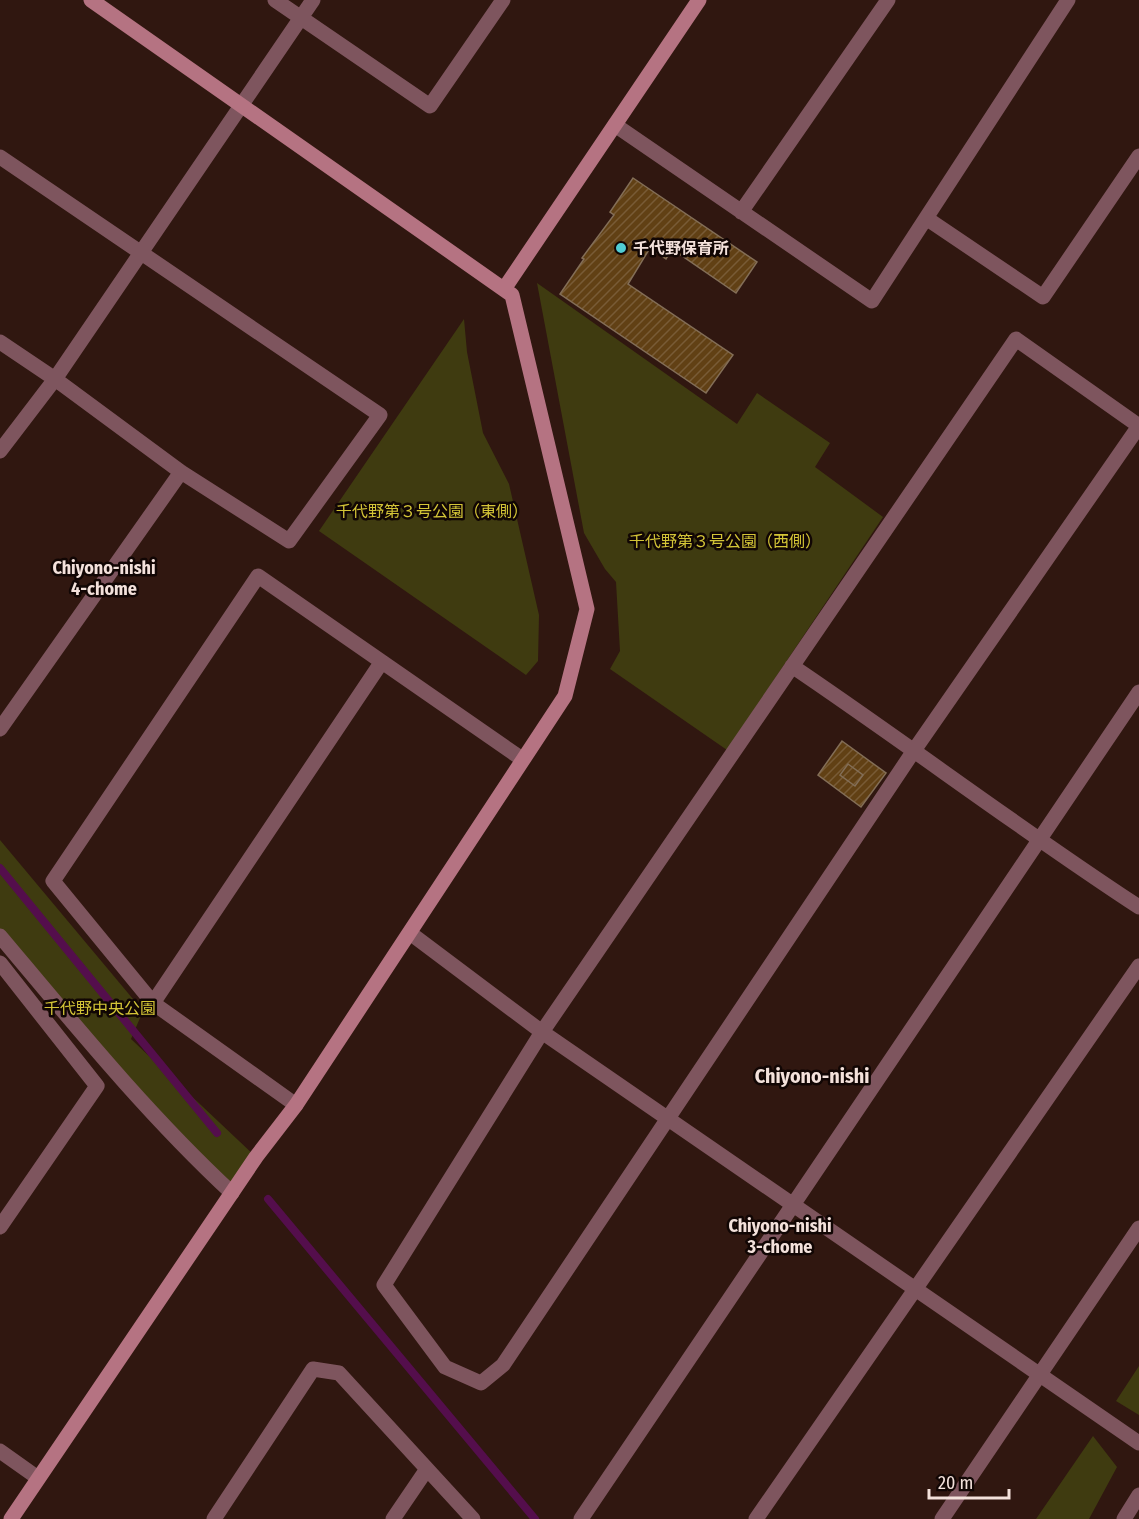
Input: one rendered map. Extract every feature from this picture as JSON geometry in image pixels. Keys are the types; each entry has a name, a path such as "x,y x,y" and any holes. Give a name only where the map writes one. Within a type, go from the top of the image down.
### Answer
{"street":[{"path":"11,1519 232,1193 296,1105 565,696 587,609 512,295 240,107 91,0"},
{"path":"275,0 430,106 503,0"},
{"path":"0,451 55,379 313,0"},
{"path":"504,289 699,0"},
{"path":"741,212 888,0"},
{"path":"615,125 872,301 1068,0"},
{"path":"926,218 1043,297 1139,156"},
{"path":"0,157 380,416 289,541 181,472 55,379 0,342"},
{"path":"1016,339 1139,426 915,749 666,1118 503,1365 481,1383 445,1367 384,1285 542,1032 1016,339"},
{"path":"0,729 181,472"},
{"path":"296,1105 153,1003 53,881 258,576 522,759"},
{"path":"153,1003 381,663"},
{"path":"792,666 915,749 1037,841 1139,907"},
{"path":"581,1519 1139,692"},
{"path":"410,933 542,1032 1139,1443"},
{"path":"0,936 112,1069 195,1159 232,1193"},
{"path":"0,963 97,1086 0,1227"},
{"path":"756,1519 1139,966"},
{"path":"942,1519 1139,1228"},
{"path":"214,1519 313,1370 339,1373 473,1519"},
{"path":"0,1451 38,1478"},
{"path":"393,1519 426,1469"},
{"path":"1124,1519 1139,1495"}],"green space":[{"name":"千代野第３号公園（西側）","path":"537,283 737,424 757,393 830,443 815,467 883,517 727,750 610,669 620,651 616,582 605,569 584,533"},
{"name":"千代野第３号公園（東側）","path":"464,319 467,352 483,433 509,484 539,615 538,661 526,675 319,531"},
{"name":"千代野中央公園","path":"0,840 143,1011 131,1039 256,1157 232,1193 0,936"},
{"path":"1139,1366 1139,1415 1116,1401"},
{"path":"1093,1436 1117,1467 1089,1519 1036,1519"}],"building":[{"path":"633,178 757,262 736,293 672,249 666,259 650,248 628,284 733,355 706,393 560,294 584,259 582,258 614,215 610,212"},
{"path":"842,741 886,773 861,807 818,775"},
{"path":"848,764 863,775 855,786 840,775"}],"waterway":[{"path":"0,868 217,1133"},
{"path":"268,1199 535,1519"}],"place":[{"name":"千代野保育所","path":"621,248"}],"district":[{"name":"Chiyono-nishi 4-chome","path":"104,578"},
{"name":"Chiyono-nishi","path":"812,1076"},
{"name":"Chiyono-nishi 3-chome","path":"780,1236"}]}
